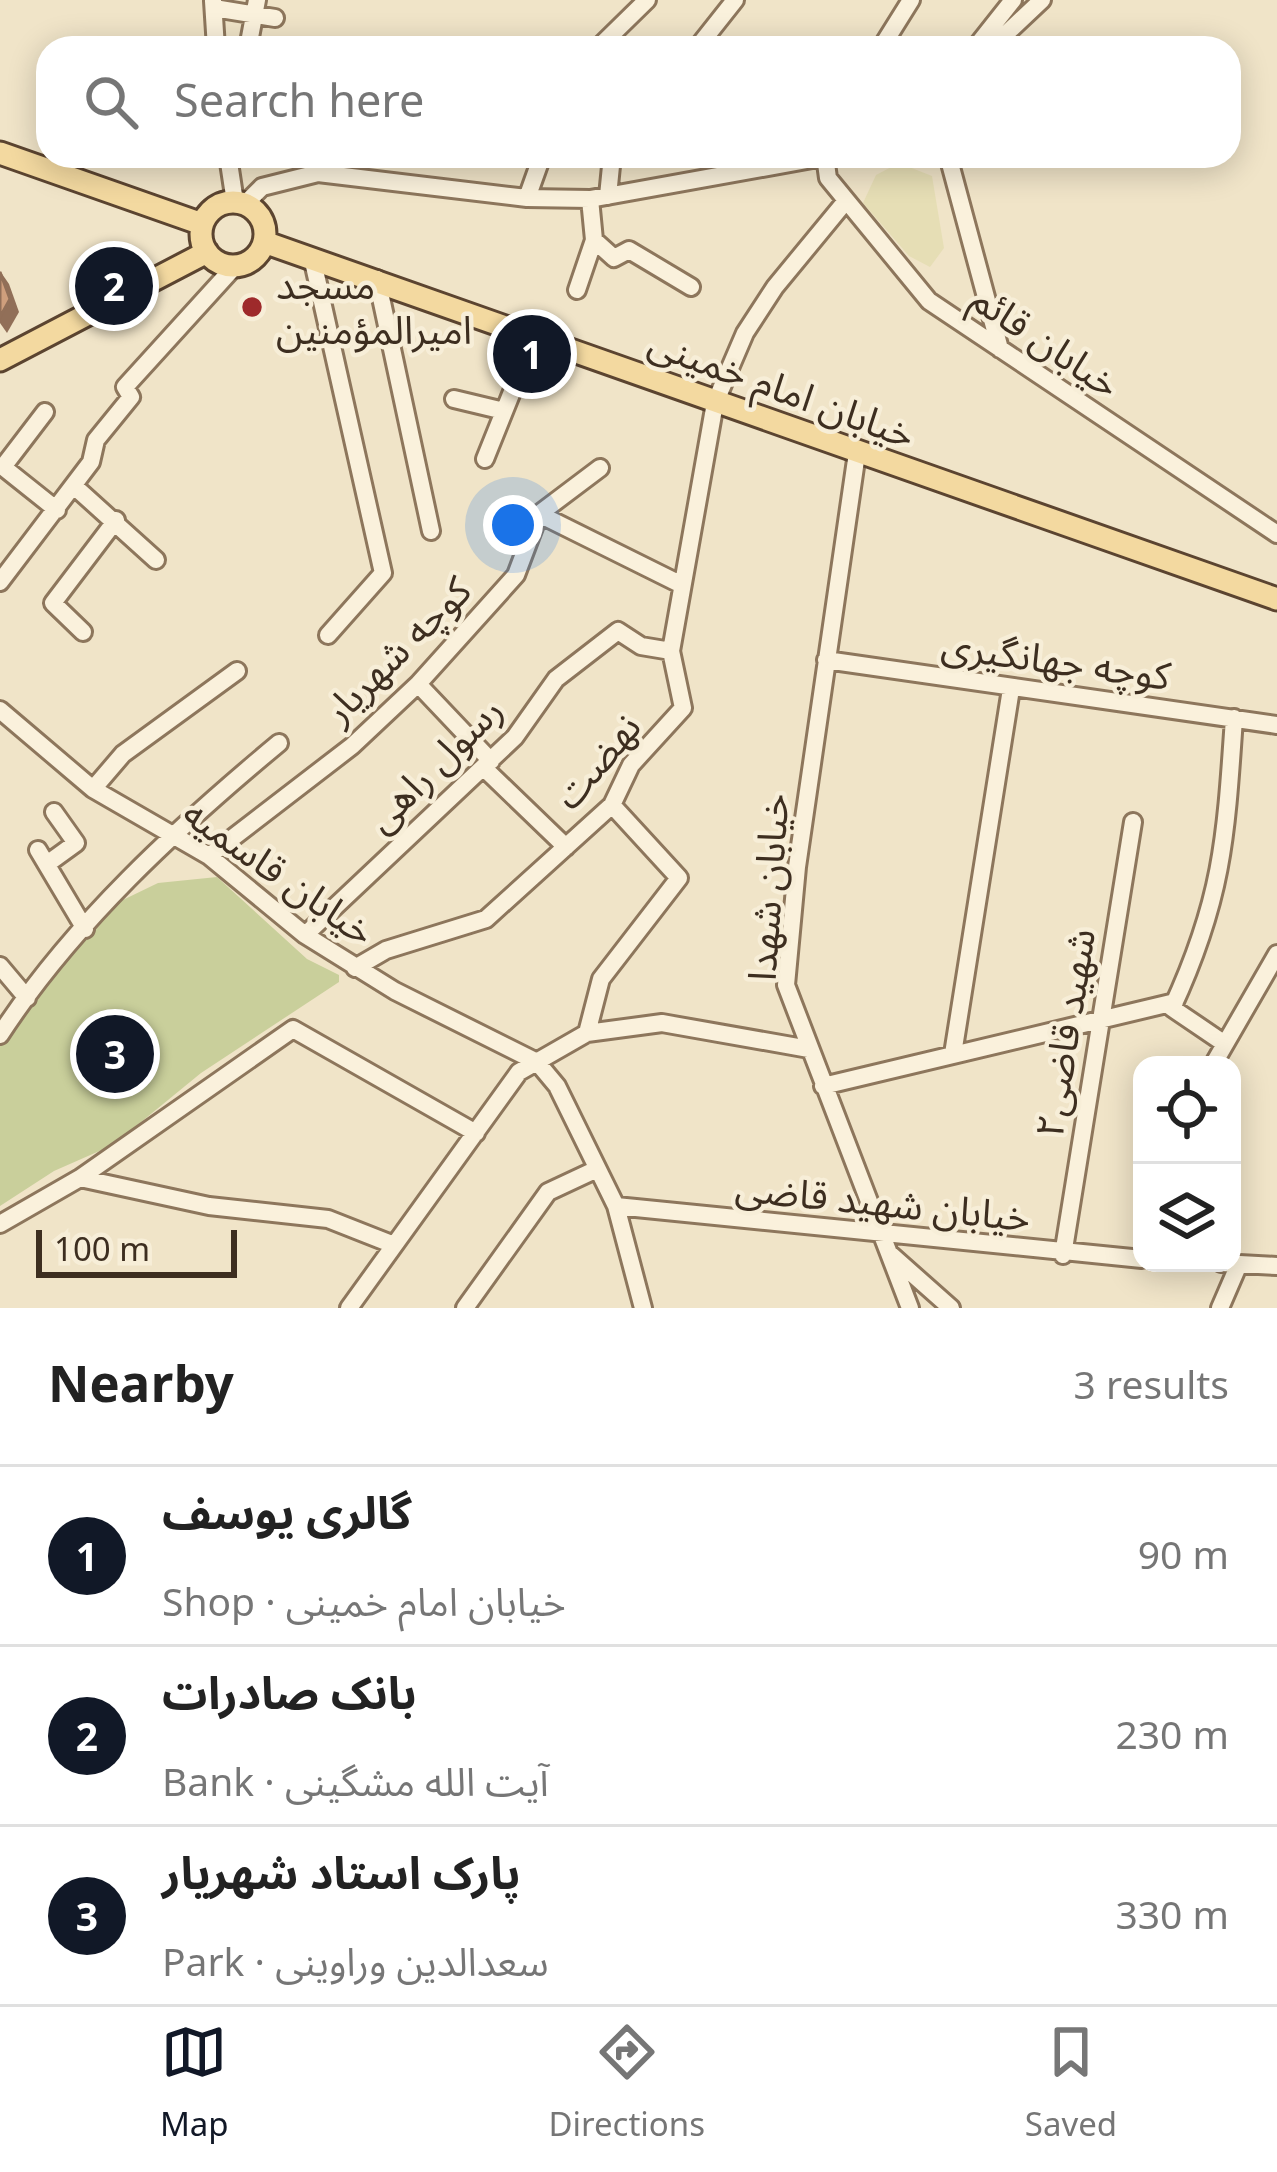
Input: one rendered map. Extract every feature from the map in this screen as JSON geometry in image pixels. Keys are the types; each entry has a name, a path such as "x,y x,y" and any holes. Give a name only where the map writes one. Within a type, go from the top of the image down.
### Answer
{"main road":[{"path":"0,153 36,166"},
{"path":"43,168 202,224"},
{"path":"240,203 262,220 264,242 252,260 222,266 207,252 202,224 216,206 240,203"},
{"name":"خیابان امام خمینی","path":"264,242 1277,599"},
{"path":"0,360 207,252"}],"street":[{"path":"610,36 647,0"},
{"path":"708,36 736,0"},
{"path":"888,36 911,0"},
{"path":"984,36 1013,0"},
{"path":"1004,36 1042,0"},
{"path":"215,36 214,4 256,7 275,18"},
{"path":"231,168 240,203 262,188 318,173 527,198 599,197 745,168"},
{"path":"527,198 538,168"},
{"path":"577,290 594,240 608,168"},
{"name":"خیابان قائم","path":"827,168 828,178 845,202 929,301 1277,533"},
{"path":"951,168 1000,349"},
{"name":"نهضت","path":"355,968 386,950 485,919 612,805 631,765 682,708 671,651 716,403 745,333 775,287 845,202"},
{"path":"594,240 614,258 629,250 691,287"},
{"path":"312,257 383,573 328,635"},
{"path":"0,582 91,462 96,440 131,397 125,387 235,266"},
{"path":"377,279 431,531"},
{"path":"485,459 534,337"},
{"path":"454,398 504,411"},
{"path":"45,412 3,467 58,510"},
{"name":"خیابان شهدا","path":"857,453 786,985 910,1308"},
{"path":"600,468 539,514 680,584"},
{"path":"74,486 156,560"},
{"name":"کوچه شهریار","path":"209,856 352,746 418,684 516,574 539,514"},
{"path":"83,632 53,603 116,520"},
{"name":"رسول راهی","path":"305,935 487,765 556,679 618,631 641,646 671,651"},
{"name":"کوچه جهانگیری","path":"826,660 1277,724"},
{"path":"93,789 123,754 237,671"},
{"path":"418,684 566,847"},
{"path":"952,1054 1011,689"},
{"name":"خیابان قاسمیه","path":"0,710 93,789 209,856 305,935 355,968 537,1062"},
{"path":"1225,1044 1172,1008 1204,939 1223,871 1234,718"},
{"path":"0,1036 85,929 194,814 279,743"},
{"path":"587,1033 602,979 680,878 612,805"},
{"path":"54,812 76,843 43,857 85,929"},
{"name":"شهید قاضی۲","path":"1064,1255 1133,822"},
{"path":"1218,1056 1277,954"},
{"path":"0,966 27,998"},
{"path":"823,1086 1175,1002"},
{"path":"349,1308 519,1072 587,1033 662,1022 809,1049"},
{"path":"0,1224 80,1178 293,1029 476,1132"},
{"path":"537,1062 557,1087 616,1206 643,1308"},
{"path":"465,1308 548,1192 596,1170"},
{"path":"80,1178 208,1206 328,1220 394,1245"},
{"name":"خیابان شهید قاضی","path":"616,1206 883,1244 1133,1259"},
{"path":"883,1244 951,1308"},
{"path":"1241,1264 1277,1266"},
{"path":"1220,1308 1228,1272"}],"shaded area":[{"path":"889,168 912,168 932,176 944,248 930,267 909,256 863,203 876,175"}],"green space":[{"path":"217,877 307,959 339,975 339,982 201,1073 113,1145 54,1171 0,1206 0,1035 100,911 158,883"}],"building":[{"path":"0,272 10,299 0,317"}],"place":[{"name":"بانک صادرات","path":"114,286"},
{"name":"مسجد امیرالمؤمنین","path":"252,307"},
{"name":"گالری یوسف","path":"532,354"},
{"name":"پارک استاد شهریار","path":"115,1054"}]}
